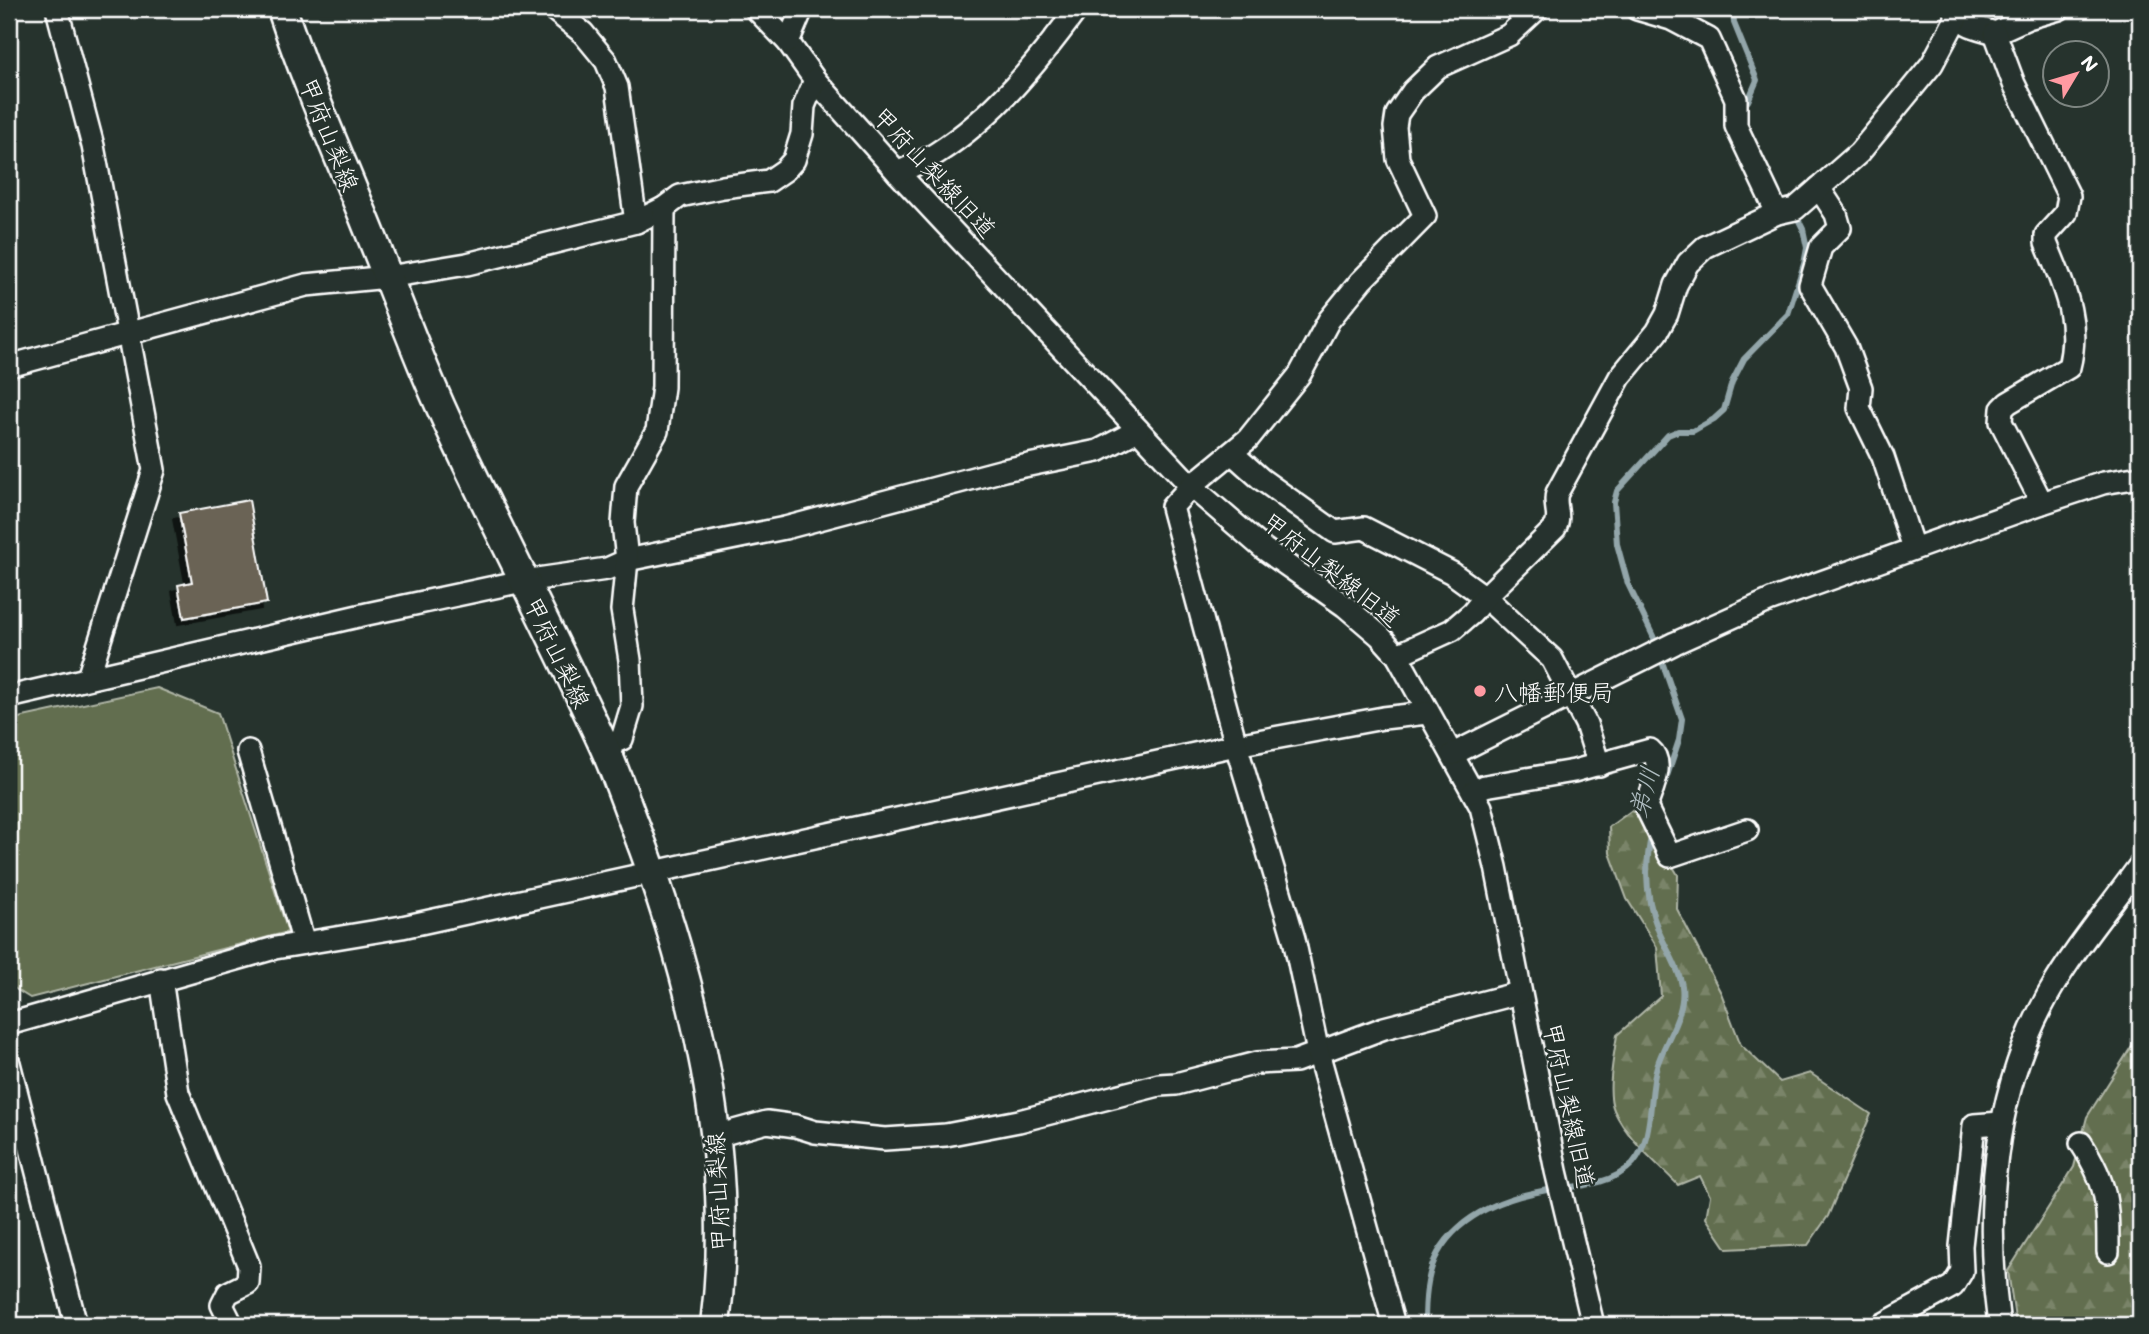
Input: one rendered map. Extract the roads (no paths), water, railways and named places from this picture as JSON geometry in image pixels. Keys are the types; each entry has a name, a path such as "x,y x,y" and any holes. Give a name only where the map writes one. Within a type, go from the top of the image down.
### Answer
{"main road":[{"name":"甲府山梨線","path":"282,9 298,56 453,435 604,747 653,873 692,1005 716,1136 721,1227 715,1325"}],"street":[{"path":"57,9 93,146 154,470 88,678"},
{"path":"553,9 591,42 606,61 617,87 636,222"},
{"name":"甲府山梨線旧道","path":"756,9 788,42 815,80 898,173 1191,486 1264,549 1345,606 1380,636 1397,655 1481,807 1496,867 1556,1171 1593,1325"},
{"path":"788,42 802,9"},
{"path":"898,173 937,154 1006,98 1041,58 1077,9"},
{"path":"1394,1325 1318,1052 1294,939 1236,745 1172,507 1191,486 1248,439 1300,374 1329,320 1353,290 1425,216 1398,159 1395,127 1397,114 1403,104 1438,67 1509,35 1537,9"},
{"path":"1637,9 1671,19 1709,39 1736,99 1737,126 1776,213"},
{"path":"1397,655 1452,630 1555,528 1559,517 1555,498 1567,472 1620,377 1657,332 1667,314 1675,285 1688,262 1705,247 1776,213 1795,209 1859,153 1932,64 1956,13 1967,24 1995,33 2028,18 2059,9"},
{"path":"1995,33 2014,83 2069,196 2066,213 2046,235 2046,243 2070,304 2073,351 2069,367 2002,409 2001,422 2042,503"},
{"path":"9,366 306,285 388,277 467,264 636,222 664,208 680,196 769,181 786,170 794,160 802,134 804,106 815,80"},
{"path":"1819,188 1836,214 1840,228 1822,247 1810,285 1846,347 1861,388 1859,408 1883,457 1913,548"},
{"path":"604,747 622,739 632,706 630,660 622,610 627,560 622,523 626,486 657,431 663,387 664,208"},
{"path":"9,697 366,614 523,581 607,569 627,560 785,528 1004,470 1098,451 1138,430"},
{"path":"1232,453 1261,479 1335,532 1364,528 1452,573 1485,597 1552,659 1586,724 1599,765"},
{"path":"1453,754 1675,643 1771,600 2042,503 2103,483 2140,477"},
{"path":"9,1024 275,948 402,927 1236,745 1383,718 1427,713"},
{"path":"1473,792 1485,786 1574,771 1650,750 1655,754 1658,764 1646,807 1670,856 1746,830"},
{"path":"248,751 304,943"},
{"path":"1999,1325 1993,1279 1993,1193 2001,1123 2022,1054 2047,997 2140,865"},
{"path":"161,979 178,1093 248,1266 247,1283 228,1293 222,1305 232,1325"},
{"path":"716,1136 767,1122 815,1132 885,1139 946,1135 1018,1121 1257,1063 1297,1061 1384,1028 1519,993"},
{"path":"9,1063 76,1325"},
{"path":"1882,1325 1953,1286 1962,1271 1961,1246 1974,1125 2001,1123"},
{"path":"2081,1143 2097,1169 2108,1205 2108,1252"}],"waterway":[{"name":"弟川","path":"1733,9 1734,23 1757,80 1748,101"},
{"name":"弟川","path":"1664,785 1679,740 1682,719 1653,636 1628,584 1617,544 1614,502 1617,491 1668,435 1678,431 1693,431 1724,410 1732,382 1744,359 1788,314 1807,248 1803,229 1796,215"},
{"name":"弟川","path":"1425,1325 1431,1270 1438,1253 1460,1227 1474,1216 1505,1201 1538,1192 1607,1180 1625,1170 1640,1153 1648,1129 1657,1066 1678,1017 1682,996 1678,972 1659,932 1649,896 1647,871 1652,833"}],"place":[{"name":"八幡郵便局","path":"1480,691"}]}
